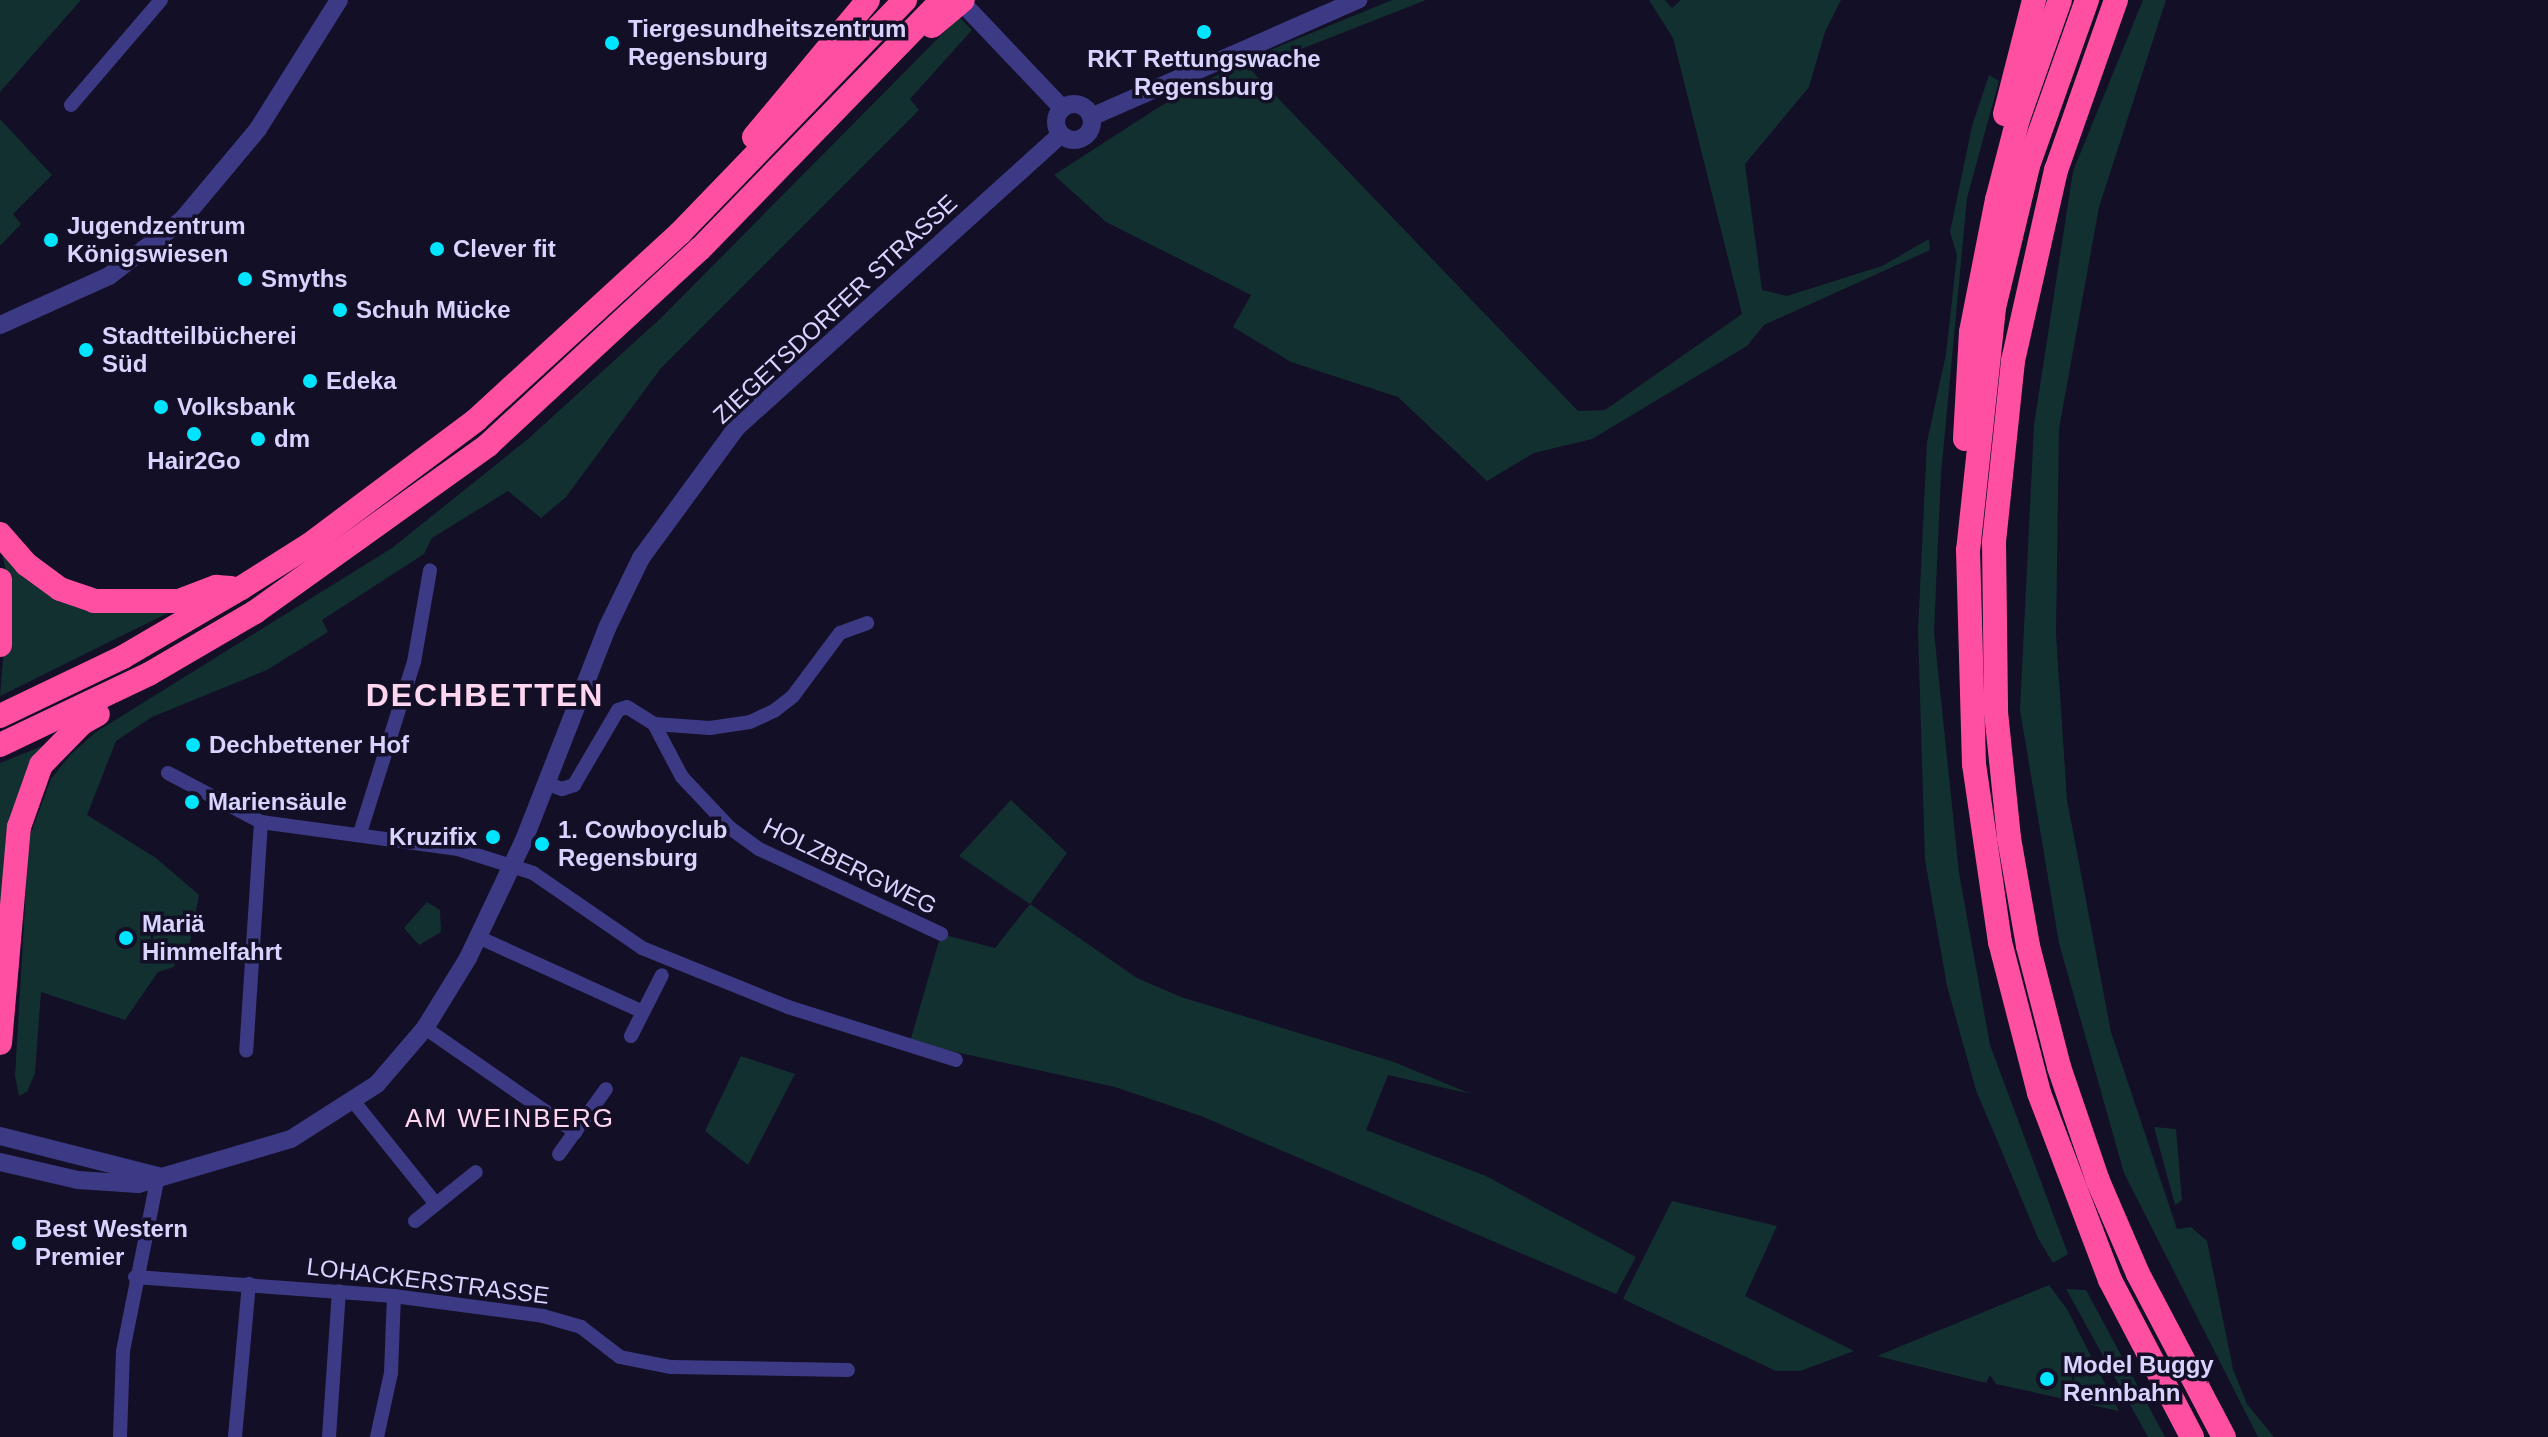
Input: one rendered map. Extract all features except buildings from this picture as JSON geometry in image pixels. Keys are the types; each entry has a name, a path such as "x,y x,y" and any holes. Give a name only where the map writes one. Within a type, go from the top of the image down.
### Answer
{"highway":[{"path":"680,233 701,194 868,0"},
{"path":"0,716 123,657 241,588 333,528 476,420 680,233 905,0"},
{"path":"0,745 149,674 255,612 488,445 658,290 942,0"},
{"path":"2034,0 1994,166 1964,402 1971,489 1969,695 1983,839 2000,942 2039,1093 2076,1199 2184,1437"},
{"path":"1981,279 2018,119 2060,0"},
{"path":"1971,489 1994,308 2012,227 2047,107 2087,0"},
{"path":"2116,0 2056,170 2013,361 1994,542 1996,712 2009,838 2028,946 2059,1067 2098,1181 2138,1274 2224,1437"},
{"path":"902,43 966,5"},
{"path":"0,534 26,564 60,589 94,601 179,601 216,587 241,588"},
{"path":"0,580 0,645"},
{"path":"0,1043 2,977 19,827 41,765 82,723 134,694 149,674"},
{"path":"2168,1397 2192,1437"}],"street":[{"path":"71,105 161,0"},
{"path":"1,324 109,276 182,220 258,129 339,0"},
{"path":"1091,117 1075,104 1062,108 1055,121 1060,135 1072,141 1085,137 1091,117 1358,0"},
{"path":"966,5 1062,108"},
{"name":"ZIEGETSDORFER STRASSE","path":"0,1162 109,1184 138,1184 291,1139 354,1102 397,1063 425,1028 478,937 546,783 607,628 641,558 736,428 1060,135"},
{"path":"360,833 406,690 430,570"},
{"path":"546,783 562,789 574,785 618,710 627,707 654,724 710,728 750,722 774,711 793,696 840,633 867,623"},
{"name":"HOLZBERGWEG","path":"654,724 682,777 730,828 759,849 941,934"},
{"path":"168,773 261,822 360,833 458,849 533,873 642,948 788,1007 956,1060"},
{"path":"246,1051 261,822"},
{"path":"478,937 643,1012"},
{"path":"631,1036 662,975"},
{"path":"425,1028 575,1132"},
{"path":"559,1154 606,1089"},
{"path":"354,1102 436,1204"},
{"name":"ZIEGETSDORFER STRASSE","path":"0,1136 158,1176"},
{"path":"415,1221 476,1172"},
{"path":"120,1437 123,1351 135,1277 158,1176"},
{"name":"LOHACKERSTRASSE","path":"135,1277 394,1296 566,1320 620,1357 671,1367 848,1370"},
{"path":"235,1437 249,1284"},
{"path":"329,1437 339,1291"},
{"path":"377,1437 391,1373 394,1296"}],"green space":[{"path":"0,0 81,0 0,92"},
{"path":"1392,0 1426,0 1250,69 1578,411 1605,410 1742,314 1673,38 1649,0 1665,0 1672,8 1681,0 1841,0 1825,32 1809,87 1745,164 1762,290 1787,296 1882,266 1929,239 1930,250 1764,325 1747,346 1592,439 1534,453 1487,481 1398,397 1291,362 1233,327 1251,295 1106,222 1054,175 1159,107 1243,61"},
{"path":"2143,0 2166,0 2099,207 2059,429 2056,634 2067,800 2111,1032 2177,1229 2191,1227 2207,1241 2233,1369 2247,1404 2274,1437 2258,1437 2124,1173 2059,943 2020,710 2034,425 2073,171"},
{"path":"959,17 972,30 910,99 919,110 661,368 566,497 541,518 508,491 432,538 424,554 322,620 328,632 267,670 152,717 116,741 87,815 156,858 199,895 187,958 178,955 174,967 158,972 125,1020 41,992 35,1073 27,1092 19,1096 15,1076 29,838 51,779 70,755 96,732 392,548 528,439 661,318"},
{"path":"1989,75 1999,81 1967,198 1941,474 1934,632 1959,873 1990,1045 2068,1254 2053,1263 2038,1238 1976,1090 1947,986 1925,860 1918,631 1927,442 1946,354 1957,255 1950,232 1972,126"},
{"path":"0,119 52,175 13,214 21,224 0,246"},
{"path":"1,548 108,611 172,611 0,696 9,586"},
{"path":"50,743 0,924 0,763"},
{"path":"1011,800 1067,853 1030,904 959,856"},
{"path":"427,902 440,910 441,932 419,945 404,928"},
{"path":"1030,904 1137,978 1181,997 1394,1062 1471,1094 1388,1075 1366,1130 1486,1176 1636,1257 1616,1294 1201,1116 1115,1087 910,1042 941,934 995,948"},
{"path":"741,1056 795,1074 748,1165 705,1131"},
{"path":"2154,1127 2176,1129 2182,1200 2175,1205"},
{"path":"1672,1201 1777,1226 1745,1296 1854,1351 1800,1371 1776,1371 1623,1299"},
{"path":"2049,1285 2067,1309 2119,1411 1996,1384 1990,1375 1986,1383 1877,1356"},
{"path":"2066,1289 2086,1290 2165,1437 2148,1437"}],"place":[{"name":"RKT Rettungswache Regensburg","path":"1204,32"},
{"name":"Tiergesundheitszentrum Regensburg","path":"612,43"},
{"name":"Jugendzentrum Königswiesen","path":"51,240"},
{"name":"Clever fit","path":"437,249"},
{"name":"Smyths","path":"245,279"},
{"name":"Schuh Mücke","path":"340,310"},
{"name":"Stadtteilbücherei Süd","path":"86,350"},
{"name":"Edeka","path":"310,381"},
{"name":"Volksbank","path":"161,407"},
{"name":"Hair2Go","path":"194,434"},
{"name":"dm","path":"258,439"},
{"name":"Dechbettener Hof","path":"193,745"},
{"name":"Mariensäule","path":"192,802"},
{"name":"Kruzifix","path":"493,837"},
{"name":"1. Cowboyclub Regensburg","path":"542,844"},
{"name":"Mariä Himmelfahrt","path":"126,938"},
{"name":"Best Western Premier","path":"19,1243"},
{"name":"Model Buggy Rennbahn","path":"2047,1379"}],"district":[{"name":"DECHBETTEN","path":"485,695"},
{"name":"AM WEINBERG","path":"510,1119"}]}
